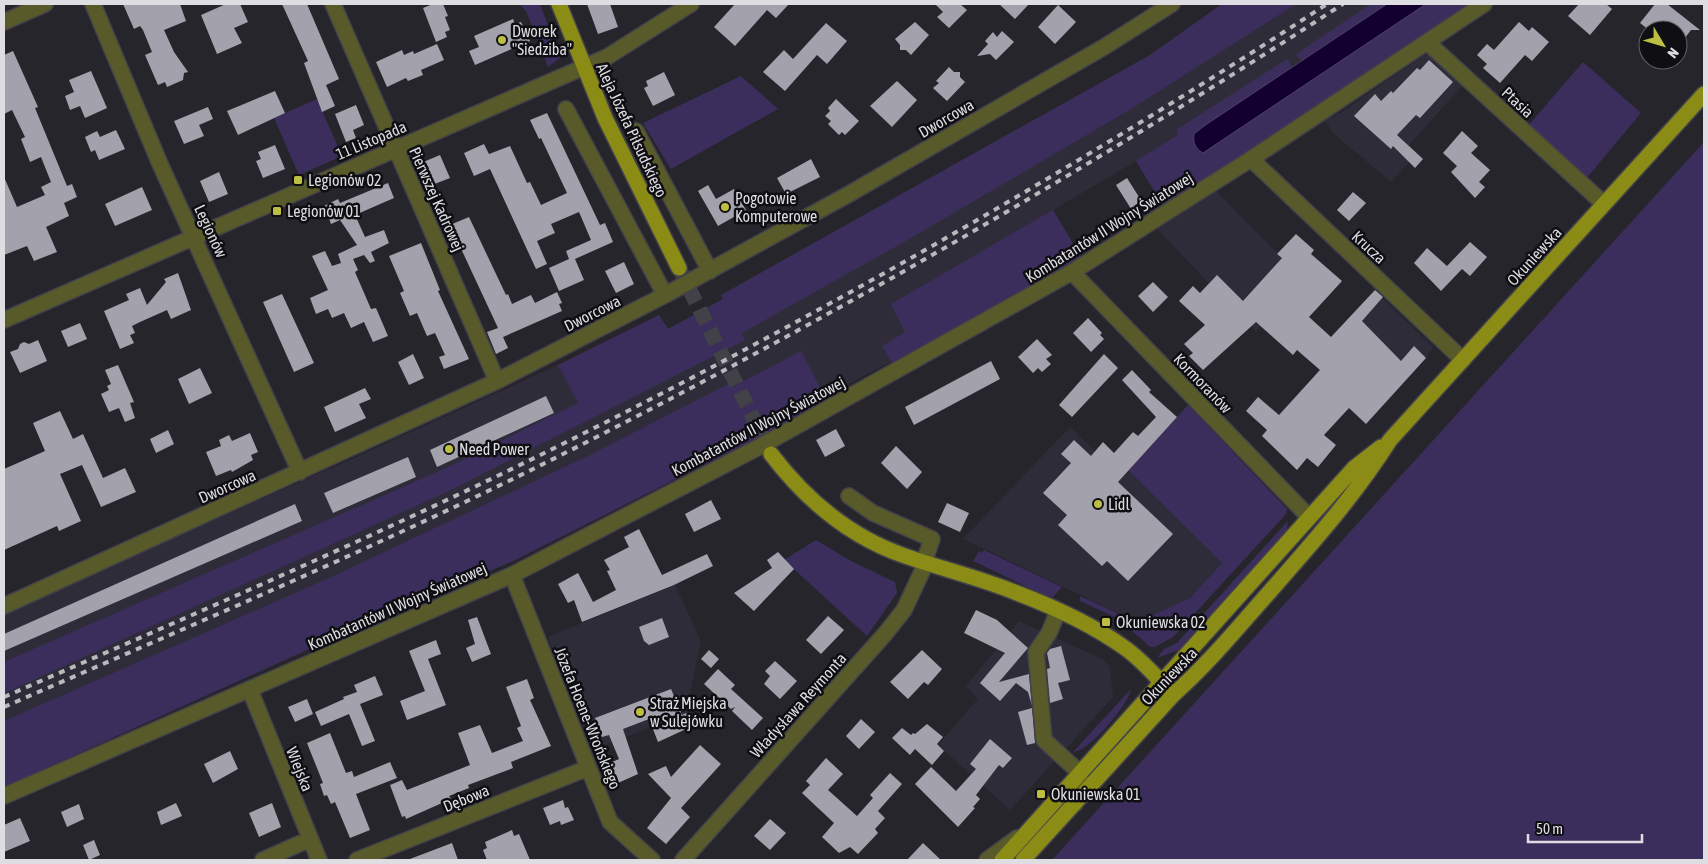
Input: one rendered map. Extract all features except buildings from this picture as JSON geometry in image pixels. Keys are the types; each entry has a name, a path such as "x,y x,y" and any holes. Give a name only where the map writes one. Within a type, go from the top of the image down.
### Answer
{"main road":[{"name":"Aleja Józefa Piłsudskiego","path":"559,4 583,68 634,180 679,268"},
{"name":"Okuniewska","path":"1023,860 1174,694 1196,674 1305,552 1365,479 1390,440 1704,94"},
{"name":"Okuniewska","path":"1002,860 1163,683 1187,652 1354,468 1390,440"},
{"path":"771,454 805,493 832,517 883,547 1017,592 1100,632 1126,648 1174,694"}],"street":[{"path":"4,22 45,4"},
{"name":"Legionów","path":"93,4 160,164 195,235 300,472"},
{"name":"Pierwszej Kadrowej","path":"334,4 497,382"},
{"name":"11 Listopada","path":"4,320 195,235 583,68 626,46 691,4"},
{"name":"Dworcowa","path":"4,606 497,382 710,271 1087,57 1172,4"},
{"name":"Kombatantów II Wojny Światowej","path":"4,796 512,575 762,446 1072,272 1251,159 1484,4"},
{"name":"Ptasia","path":"1428,43 1604,204"},
{"path":"566,109 665,295"},
{"name":"Aleja Józefa Piłsudskiego","path":"636,131 710,271"},
{"name":"Krucza","path":"1251,159 1463,360"},
{"name":"Kormoranów","path":"1072,272 1309,517"},
{"path":"849,496 874,513 932,539 925,562"},
{"name":"Władysława Reymonta","path":"682,860 885,634 904,610 925,562"},
{"name":"Józefa Hoene-Wrońskiego","path":"512,575 610,822 652,860"},
{"path":"1058,611 1049,633 1036,652 1044,740 1080,773 1080,786 1075,804"},
{"name":"Wiejska","path":"250,690 319,860"},
{"name":"Dębowa","path":"357,860 588,768"},
{"name":"Okuniewska","path":"987,860 1030,828"},
{"path":"263,860 310,839"}],"shaded area":[{"path":"519,4 540,4 560,58 548,67 526,11"},
{"path":"1222,4 1471,4 1164,207 1136,161 1053,210 1081,257 893,365 891,362 825,396 827,401 513,561 318,645 4,787 4,613 352,459 558,365 659,315 668,329 723,299 721,295 1150,55"},
{"path":"1222,4 1296,4 1131,109 911,238 742,333 745,340 447,492 5,693 4,662 442,470 578,403 558,365 659,315 668,329 723,299 721,295 1150,55"},
{"path":"1371,4 1387,4 1301,61 1296,54"},
{"path":"1387,4 1426,4 1203,153 1196,147 1194,134 1204,126"},
{"path":"1426,4 1471,4 1321,107 1164,207 1136,161 1178,135 1176,130 1287,59 1292,67 1194,134 1197,150 1203,153"},
{"path":"1424,55 1431,55 1463,85 1401,154 1409,162 1391,182 1333,133 1325,120 1342,112"},
{"path":"1583,62 1641,113 1585,180 1527,127"},
{"path":"741,76 778,109 671,169 643,123"},
{"path":"317,99 342,156 299,175 274,118"},
{"path":"1704,142 1704,860 1052,860"},
{"path":"1216,191 1282,258 1275,266 1297,286 1256,332 1157,229"},
{"path":"1053,210 1081,257 893,365 882,346 905,332 891,304"},
{"path":"1382,298 1433,347 1426,358 1366,424 1315,374"},
{"path":"801,351 827,401 805,414 513,561 318,645 4,787 4,721 327,579 590,455 730,383 733,387"},
{"path":"1188,405 1287,509 1286,514 1173,637 1155,647 1150,647 1119,619 1080,601 1080,596 1137,622 1190,598 1222,563 1128,470"},
{"path":"1070,427 1122,476 1128,470 1222,563 1190,598 1137,622 963,539"},
{"path":"1288,521 1287,529 1282,536 1179,650 1157,658 1164,649 1177,643"},
{"path":"816,540 851,561 895,582 897,593 867,636 784,560"},
{"path":"984,550 1062,587 1053,597 1046,596 973,561 979,551 982,553"},
{"path":"675,585 701,641 686,713 593,750 548,637"},
{"path":"1019,621 1102,659 1110,667 1113,697 1010,810 938,745 978,699 966,686"},
{"path":"1131,689 1129,696 1116,716 1098,736 1080,750 1073,752"}],"tunnel":[{"path":"679,268 771,454"}],"railway":[{"path":"4,697 391,526 518,466 726,360 930,247 1030,189 1130,129 1327,4"},
{"path":"4,707 266,593 461,504 630,420 735,365 1043,191 1244,68 1343,4"}],"place":[{"name":"Dworek \"Siedziba\"","path":"502,40"},
{"name":"Legionów 02","path":"298,180"},
{"name":"Pogotowie Komputerowe","path":"725,207"},
{"name":"Legionów 01","path":"277,211"},
{"name":"Need Power","path":"449,449"},
{"name":"Lidl","path":"1098,504"},
{"name":"Okuniewska 02","path":"1106,622"},
{"name":"Straż Miejska w Sulejówku","path":"640,712"},
{"name":"Okuniewska 01","path":"1041,794"}]}
